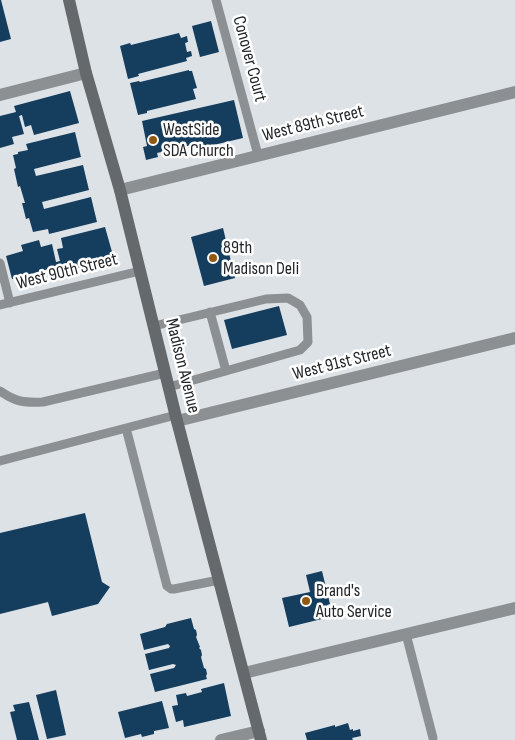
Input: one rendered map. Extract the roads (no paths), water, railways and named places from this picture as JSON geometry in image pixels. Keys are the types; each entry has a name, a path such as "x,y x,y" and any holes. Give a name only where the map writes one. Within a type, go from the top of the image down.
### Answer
{"street":[{"name":"Madison Avenue","path":"69,0 86,73 120,190 176,418 260,736"},
{"path":"0,95 86,73"},
{"name":"West 89th Street","path":"120,190 515,92"},
{"name":"West 91st Street","path":"176,418 515,338"},
{"path":"244,673 515,608"},
{"path":"221,740 260,736"}],"lane":[{"name":"Conover Court","path":"216,0 258,155"},
{"path":"0,264 4,304"},
{"name":"West 90th Street","path":"4,304 140,271"},
{"path":"154,326 266,299 288,298 300,305 307,317 308,342 300,350 169,387"},
{"path":"210,312 226,371"},
{"path":"0,391 10,398 26,402 43,402 165,373"},
{"path":"0,461 126,428 176,418"},
{"path":"126,428 167,586 174,590 219,580"},
{"path":"406,634 434,738"}],"place":[{"name":"WestSide SDA Church","path":"153,140"},
{"name":"89th Madison Deli","path":"213,258"},
{"name":"Brand's Auto Service","path":"306,601"}]}
